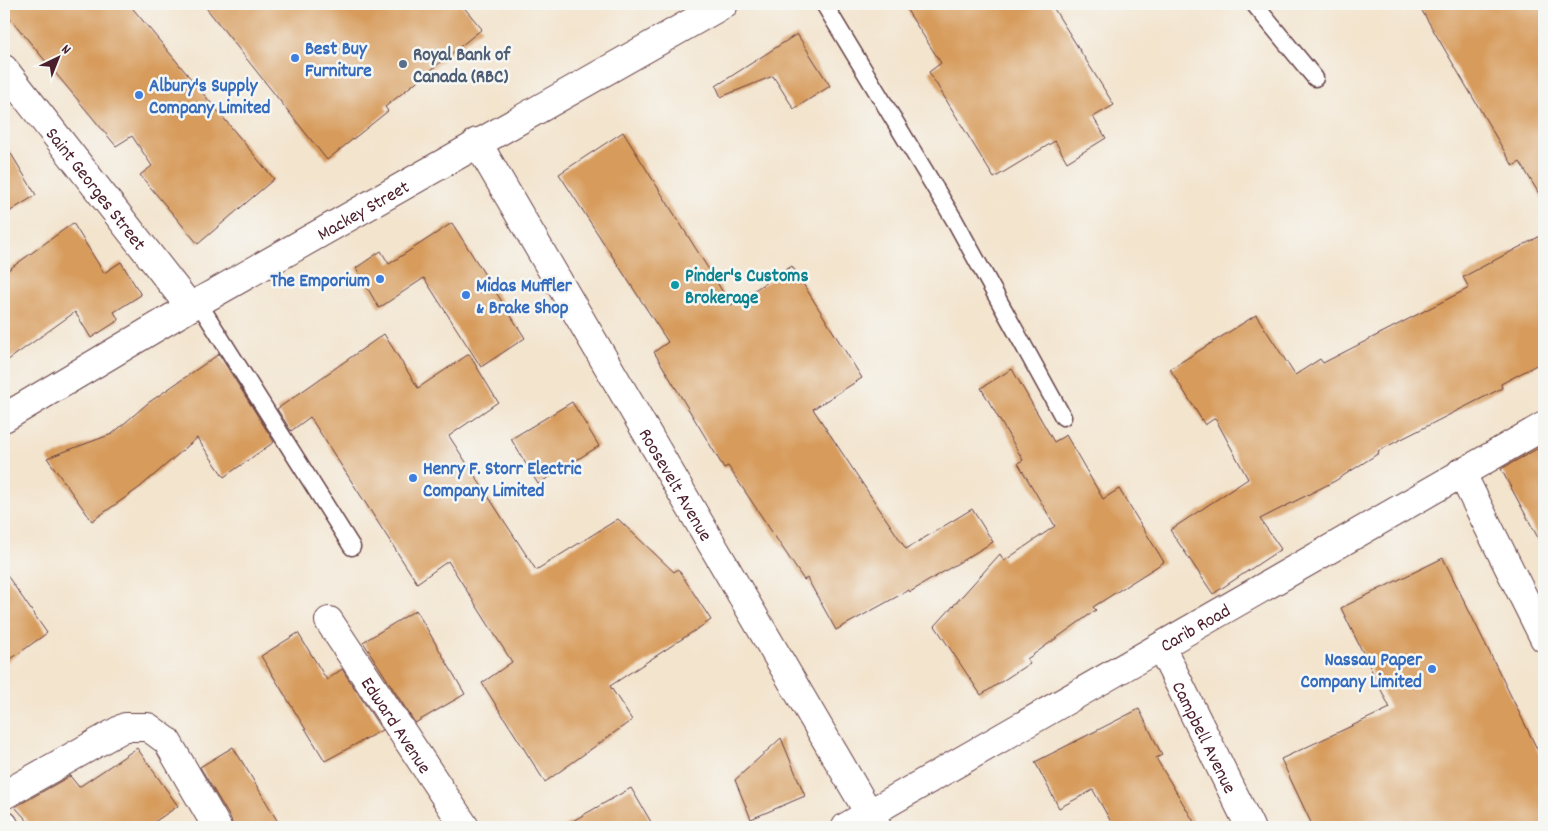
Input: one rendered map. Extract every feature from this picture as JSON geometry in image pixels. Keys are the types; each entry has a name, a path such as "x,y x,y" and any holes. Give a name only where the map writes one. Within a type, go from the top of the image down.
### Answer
{"street":[{"name":"Mackey Street","path":"4,418 194,305 724,4"},
{"name":"Saint Georges Street","path":"4,69 194,305"},
{"name":"Roosevelt Avenue","path":"478,142 873,820"},
{"name":"Carib Road","path":"846,827 873,820 1160,647 1461,472 1544,426"},
{"path":"1461,472 1544,638"},
{"name":"Edward Avenue","path":"329,621 465,827"},
{"name":"Campbell Avenue","path":"1160,647 1250,827"},
{"path":"4,796 125,727 148,727 167,741 217,827"}],"lane":[{"path":"824,4 955,221 1063,417"},
{"path":"1254,4 1315,78"},
{"path":"194,305 352,546"}],"building":[{"name":"Albury's Supply Company Limited","path":"4,4 129,4 274,179 198,244 140,175 152,166 132,136 116,146 4,11"},
{"path":"203,4 461,4 482,29 385,107 388,111 327,160"},
{"path":"903,4 1051,4 1114,105 1093,117 1106,138 1067,162 1055,141 994,178 929,72 941,63"},
{"path":"1418,4 1544,4 1544,202 1520,162 1513,166"},
{"path":"797,34 830,86 794,109 773,76 721,97 716,86"},
{"name":"Pinder's Customs Brokerage","path":"623,132 731,305 792,266 862,378 813,409 906,549 972,509 993,542 910,592 909,590 836,630 807,578 804,580 728,466 724,468 654,352 668,342 559,174"},
{"path":"4,142 36,195 4,215"},
{"path":"73,223 104,273 121,262 141,295 114,312 119,320 91,338 75,312 4,363 4,273"},
{"name":"Midas Muffler & Brake Shop","path":"452,223 525,338 481,367 424,278 379,308 356,268 381,251 389,264"},
{"path":"1544,234 1544,361 1501,384 1502,388 1378,451 1379,453 1335,481 1260,519 1281,549 1213,594 1170,530 1248,479 1215,418 1205,425 1170,369 1256,315 1295,375 1320,359 1323,363 1469,288 1463,277"},
{"name":"Henry F. Storr Electric Company Limited","path":"384,334 418,388 469,354 498,402 449,436 536,570 618,519 674,572 678,569 711,620 610,686 632,720 545,782 482,683 512,662 448,561 417,583 310,417 291,431 277,409"},
{"path":"219,354 274,442 224,477 197,438 139,488 92,521 47,458 112,434 148,403"},
{"path":"1012,369 1054,442 1066,435 1103,499 1119,489 1164,562 1093,607 1096,610 1027,659 1030,663 981,695 935,626 1000,554 1004,561 1055,526 1018,463 1023,460 981,388"},
{"path":"572,402 599,446 538,484 511,439"},
{"path":"1544,445 1544,549 1501,469"},
{"path":"1443,558 1544,763 1544,827 1313,827 1281,759 1390,708 1341,608"},
{"path":"4,571 47,633 4,664"},
{"path":"416,610 465,694 415,723 363,642"},
{"path":"298,633 327,680 342,669 382,730 325,761 261,656"},
{"path":"1139,709 1162,755 1156,758 1197,827 1114,827 1093,790 1059,808 1035,762"},
{"path":"781,738 805,796 751,819 735,780"},
{"path":"233,747 281,827 233,827 231,819 200,767"},
{"path":"137,748 178,806 147,827 33,827 15,807 70,776 79,787"},
{"path":"631,788 654,827 562,827"}],"place":[{"name":"Best Buy Furniture","path":"295,58"},
{"name":"Royal Bank of Canada (RBC)","path":"403,64"},
{"name":"Albury's Supply Company Limited","path":"139,95"},
{"name":"The Emporium","path":"380,279"},
{"name":"Pinder's Customs Brokerage","path":"675,285"},
{"name":"Midas Muffler & Brake Shop","path":"466,295"},
{"name":"Henry F. Storr Electric Company Limited","path":"413,478"},
{"name":"Nassau Paper Company Limited","path":"1432,669"}]}
